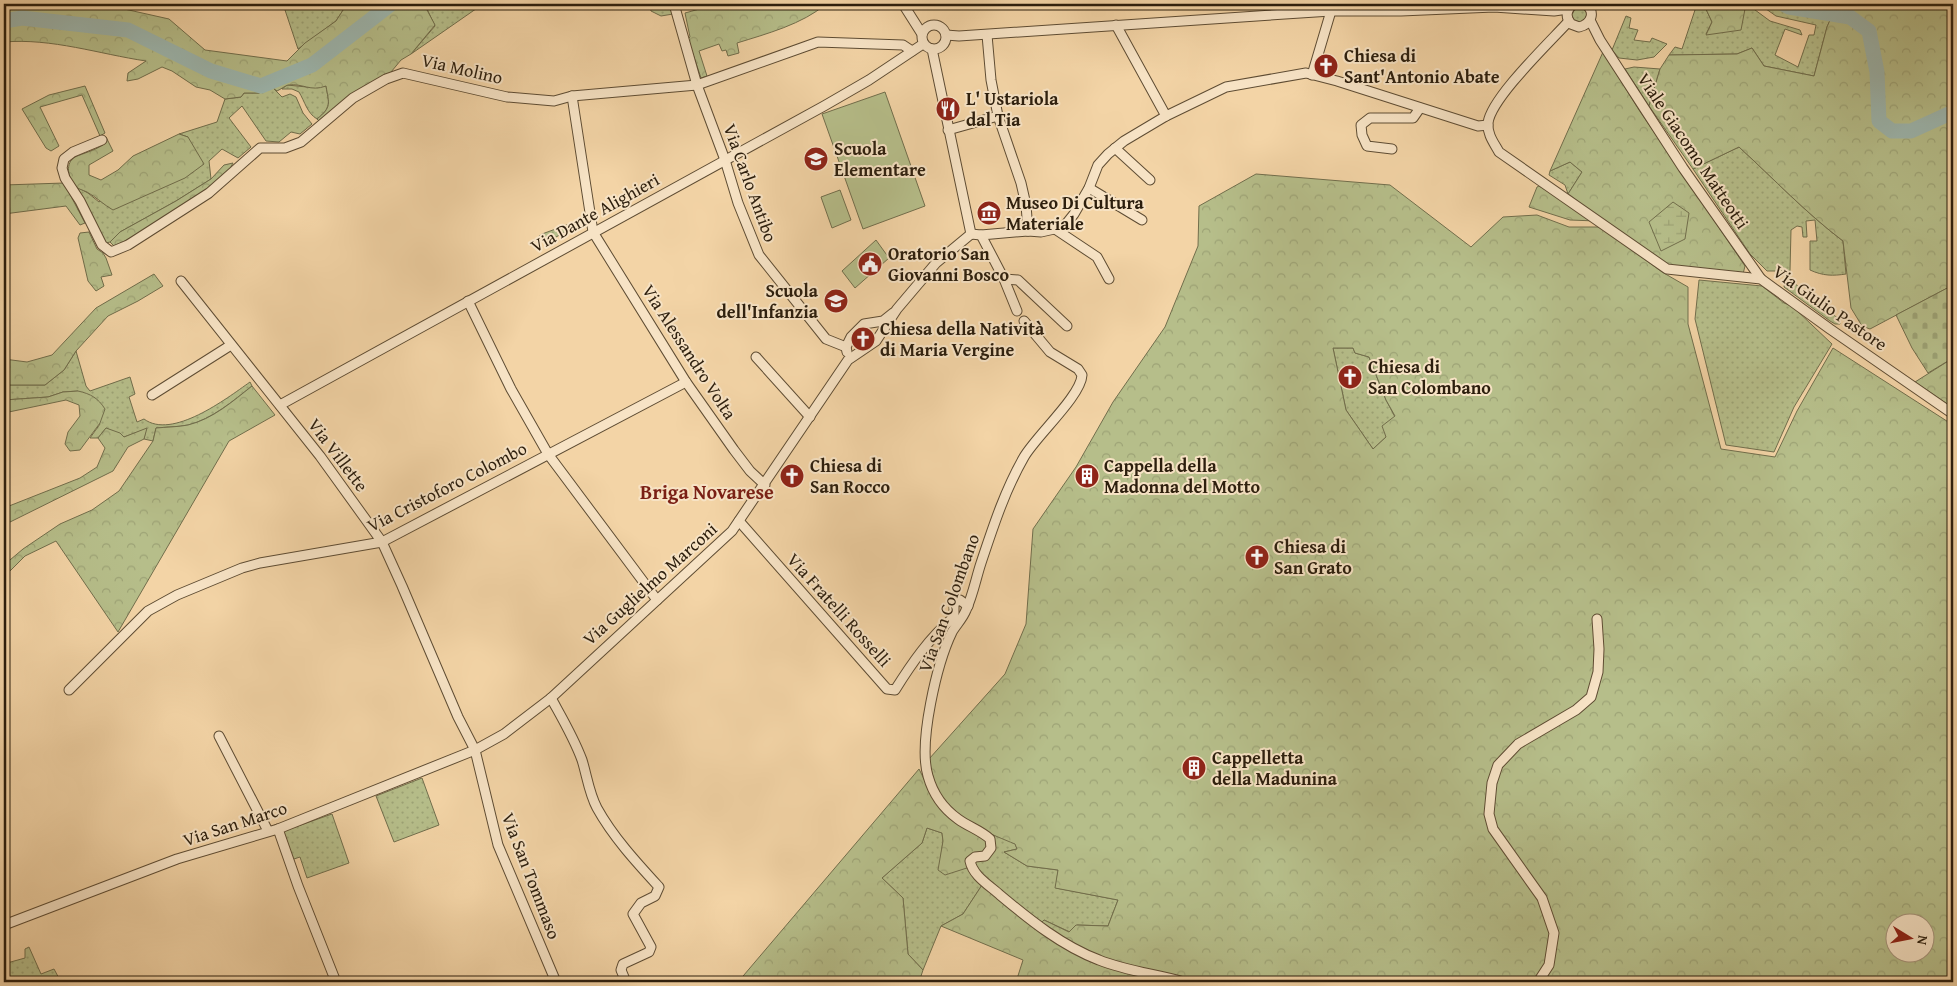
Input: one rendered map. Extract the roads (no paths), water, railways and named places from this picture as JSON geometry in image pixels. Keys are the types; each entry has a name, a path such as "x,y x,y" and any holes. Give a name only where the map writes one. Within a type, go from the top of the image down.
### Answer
{"street":[{"name":"Via Carlo Antibo","path":"674,4 697,85 725,160 738,203 759,254 826,339 846,347"},
{"path":"903,4 924,31 923,44 932,49 937,49 945,39 959,36 1331,8 1401,11 1494,7 1569,13"},
{"name":"Viale Giacomo Matteotti","path":"1588,4 1589,20 1600,40 1683,168 1761,278"},
{"path":"1312,74 1331,8"},
{"path":"1569,13 1575,26 1589,20"},
{"path":"976,234 1041,232 1066,224 1074,214 1098,165 1115,148 1166,116 1226,87 1298,74 1312,74 1338,80 1478,126 1488,125 1491,112 1505,90 1569,13"},
{"path":"924,31 934,25 938,26 941,28 945,39"},
{"path":"1116,25 1166,116"},
{"path":"987,34 991,80 998,116 1021,183 1026,205 1028,231"},
{"name":"Via Molino","path":"102,140 73,152 64,159 62,168 65,178 80,201 102,245 111,252 128,245 209,193 260,148 285,148 300,142 353,98 386,79 403,73 507,97 554,101 572,96 697,85 818,42 903,45 912,52"},
{"name":"Via Dante Alighieri","path":"280,405 862,84 923,44"},
{"path":"932,49 964,198 976,234 1004,279 1017,311"},
{"path":"572,96 593,232"},
{"path":"1392,150 1367,146 1362,135 1361,126 1370,118 1414,118 1420,108"},
{"path":"948,130 998,116"},
{"name":"Via Giulio Pastore","path":"1488,125 1489,135 1499,152 1665,268 1761,278 1830,329 1953,414"},
{"path":"1115,148 1150,180"},
{"path":"1088,188 1142,220"},
{"path":"1055,229 1097,257 1109,279"},
{"name":"Via Alessandro Volta","path":"593,232 686,382 739,457 765,485"},
{"name":"Via Guglielmo Marconi","path":"475,750 504,734 551,698 732,531 848,360 876,341 897,309 936,263 976,234"},
{"path":"1004,279 1018,280 1067,326"},
{"name":"Via Villette","path":"181,281 320,456 382,542 458,717 475,750"},
{"path":"468,301 511,389 548,454 657,600"},
{"name":"Via Guglielmo Marconi","path":"846,347 851,337 864,324 882,321 897,309"},
{"name":"Via San Colombano","path":"1024,321 1050,352 1078,369 1082,374 1082,380 1024,457 1003,500 968,606 952,633 940,666 925,745 928,776 940,802 959,820 982,831 990,839 991,848 985,856 975,857 970,861 971,867 977,876 1022,914 1068,946 1098,960 1123,968 1184,982"},
{"path":"152,395 231,345"},
{"path":"846,347 848,360"},
{"path":"756,357 810,417"},
{"name":"Via Cristoforo Colombo","path":"70,690 148,611 177,595 242,568 260,563 382,542 686,382"},
{"name":"Via Fratelli Rosselli","path":"739,521 887,689 894,690 924,648 938,631 954,617 954,603 960,600 968,606"},
{"path":"1538,982 1549,966 1554,933 1542,898 1493,829 1489,814 1492,783 1498,766 1518,744 1576,710 1591,696 1598,672 1597,619"},
{"path":"551,698 573,737 582,760 591,796 598,809 624,846 659,888 655,896 640,904 633,914 651,947 649,952 622,964 626,982"},
{"path":"219,736 268,831"},
{"name":"Via San Marco","path":"4,925 177,859 278,829 475,750"},
{"name":"Via San Tommaso","path":"475,750 498,845 556,982"},
{"path":"278,829 298,886 336,982"}],"waterway":[{"path":"4,21 22,18 128,30 211,71 261,86 312,65 391,4"},
{"path":"1783,4 1789,7 1850,17 1869,31 1877,72 1879,121 1892,131 1911,131 1953,112"}],"place":[{"name":"Chiesa di Sant'Antonio Abate","path":"1326,66"},
{"name":"L' Ustariola dal Tia","path":"948,109"},
{"name":"Scuola Elementare","path":"816,159"},
{"name":"Museo Di Cultura Materiale","path":"989,213"},
{"name":"Oratorio San Giovanni Bosco","path":"870,264"},
{"name":"Scuola dell'Infanzia","path":"836,301"},
{"name":"Chiesa della Natività di Maria Vergine","path":"863,339"},
{"name":"Chiesa di San Colombano","path":"1350,377"},
{"name":"Chiesa di San Rocco","path":"792,476"},
{"name":"Cappella della Madonna del Motto","path":"1087,476"},
{"name":"Chiesa di San Grato","path":"1257,557"},
{"name":"Cappelletta della Madunina","path":"1194,768"}],"district":[{"name":"Briga Novarese","path":"707,492"}]}
